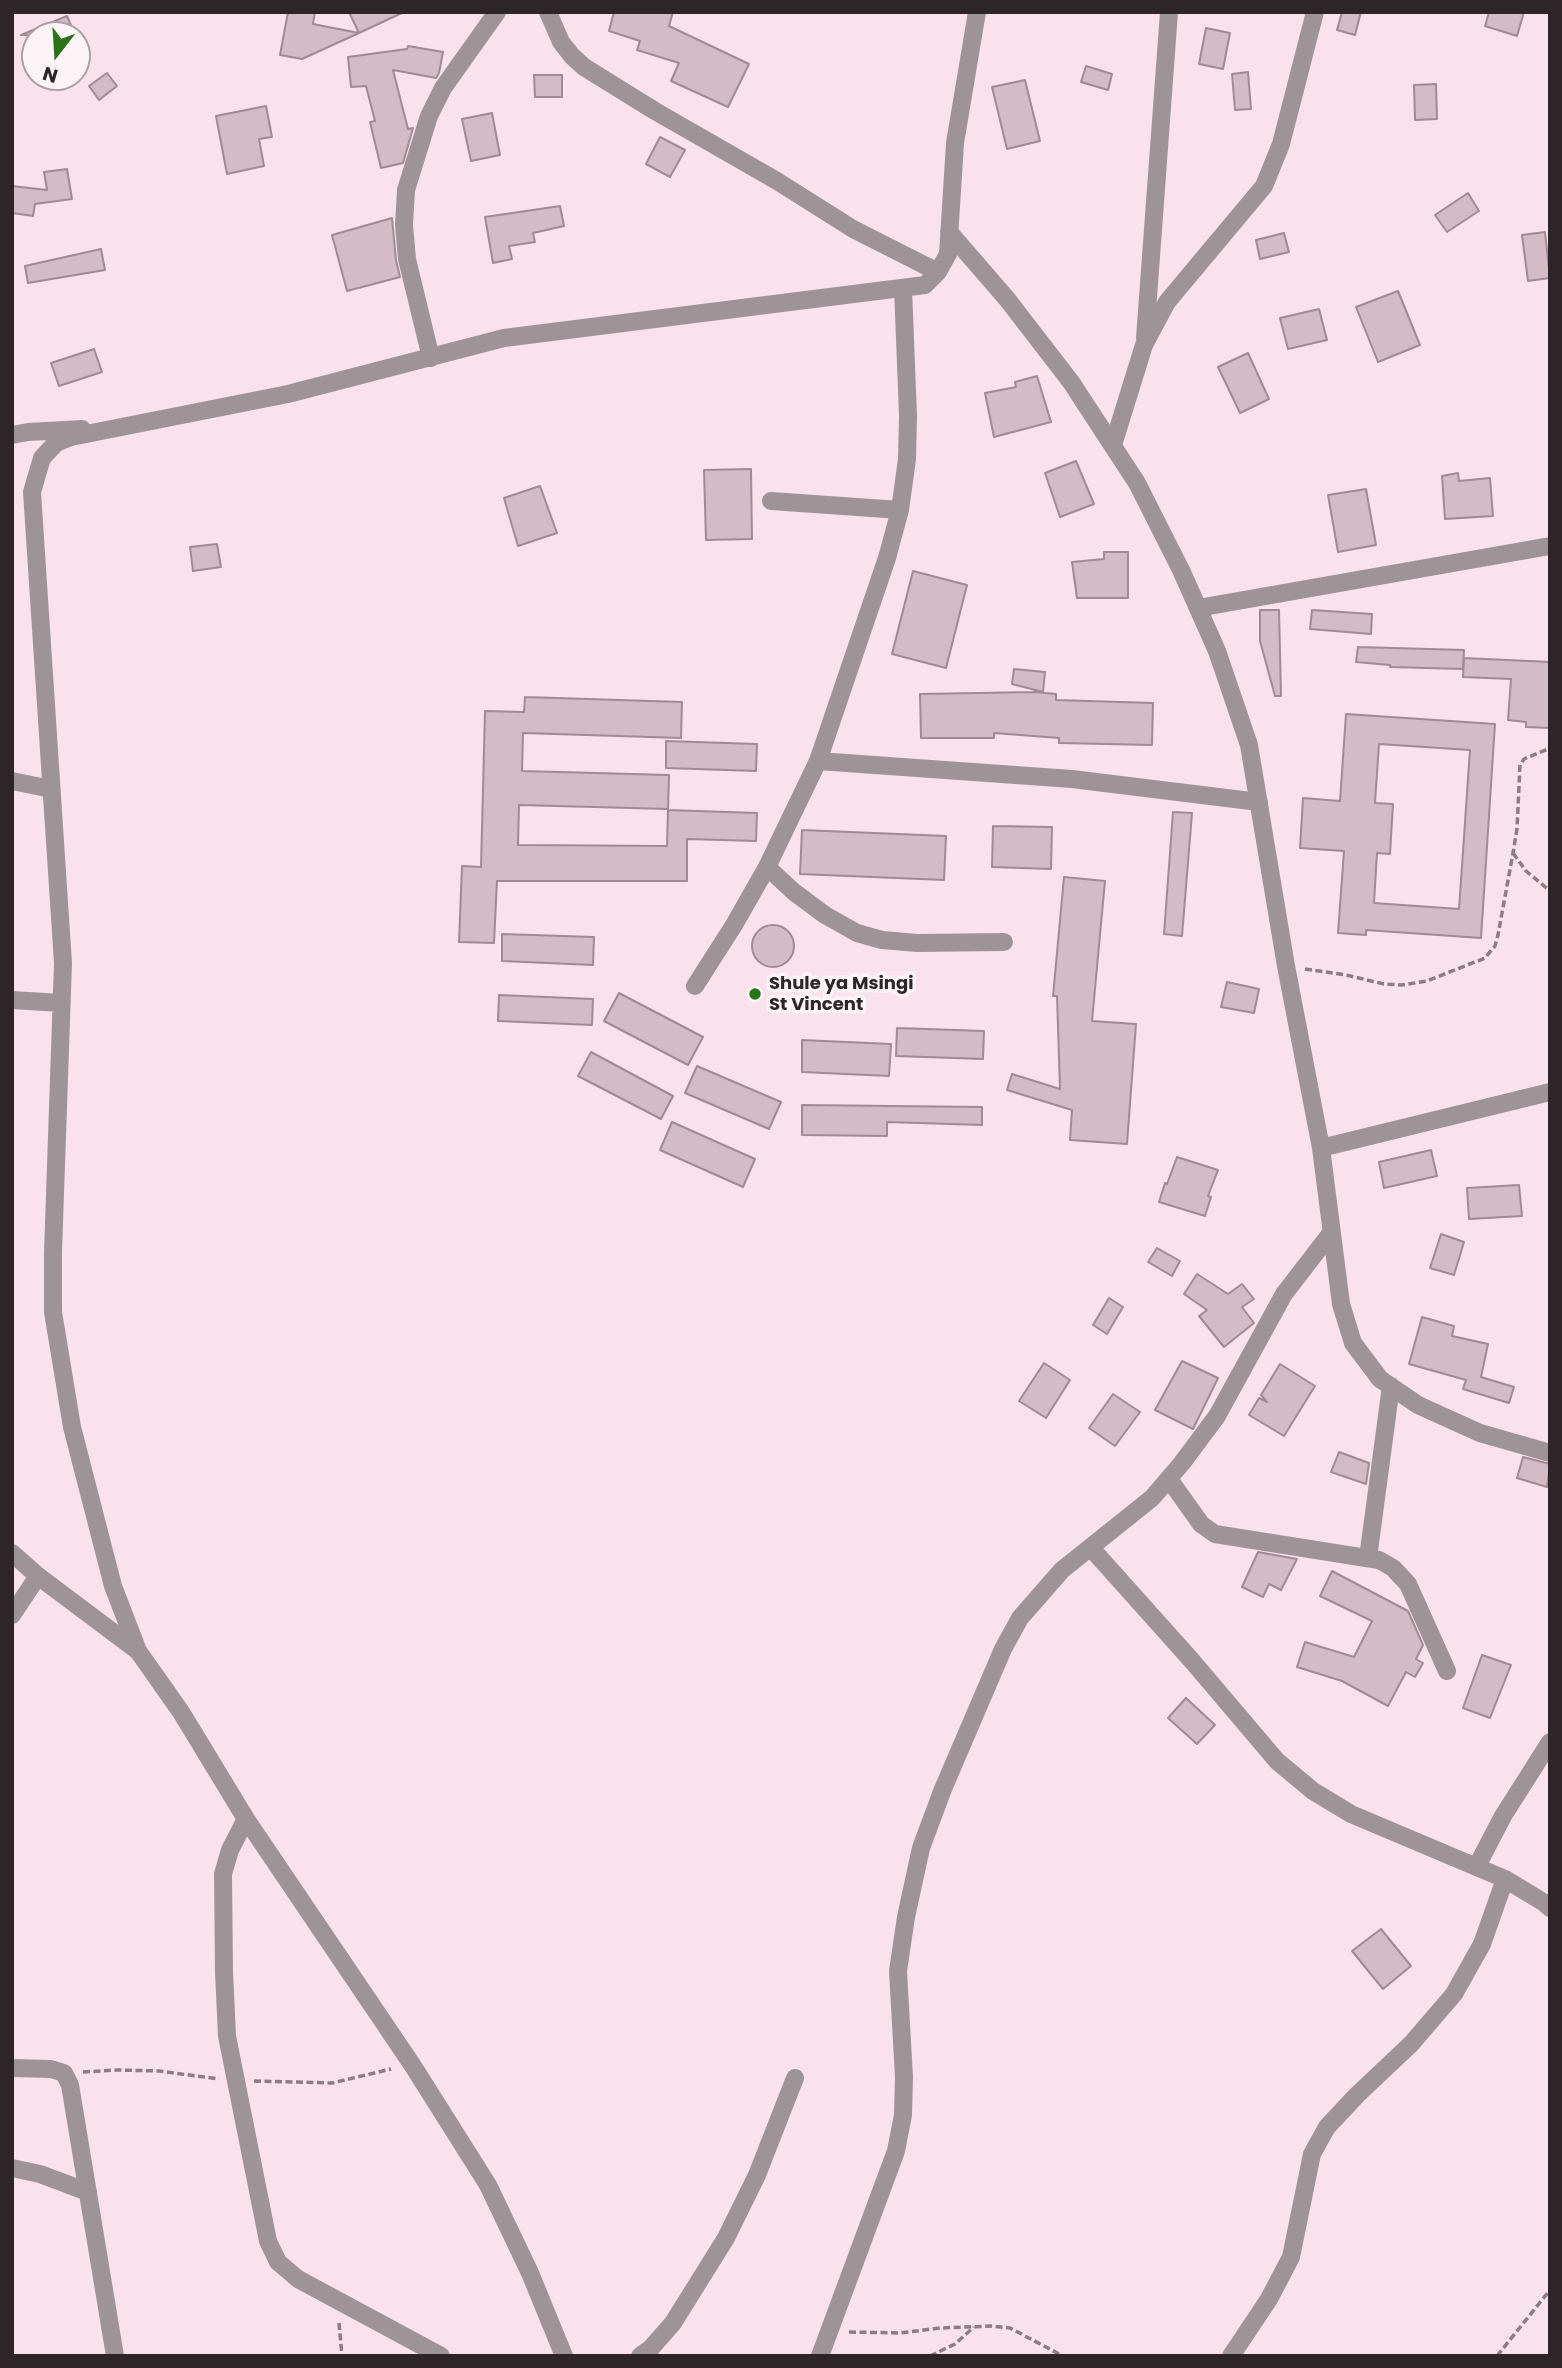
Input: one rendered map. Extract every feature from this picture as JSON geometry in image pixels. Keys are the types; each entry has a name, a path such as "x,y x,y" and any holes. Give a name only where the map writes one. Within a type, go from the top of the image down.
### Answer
{"street":[{"path":"431,358 407,258 404,225 406,190 421,138 443,88 497,12"},
{"path":"548,12 561,42 584,66 852,229 938,272"},
{"path":"564,2356 530,2273 488,2185 413,2066 246,1819 181,1712 138,1651 113,1586 72,1427 54,1312 53,1252 62,963 32,492 42,458 56,443 71,437 288,394 504,338 549,330 654,320 759,304 925,285 938,272 948,254 956,143 977,12"},
{"path":"1144,345 1169,12"},
{"path":"1113,445 1144,345 1167,302 1264,186 1281,144 1315,12"},
{"path":"949,232 1007,299 1055,361 1113,445 1137,483 1217,651 1249,745 1286,966 1321,1148 1341,1304 1353,1343 1380,1379 1422,1408 1480,1433 1550,1453"},
{"path":"695,986 767,867 818,761 887,558 900,510 907,459 903,288"},
{"path":"12,435 60,429 117,428"},
{"path":"771,501 900,510"},
{"path":"1198,608 1550,546"},
{"path":"818,761 1072,779 1259,802"},
{"path":"12,781 51,789"},
{"path":"767,867 825,915 856,933 882,940 917,943 1004,942"},
{"path":"12,1000 61,1003"},
{"path":"1321,1148 1550,1092"},
{"path":"820,2356 896,2151 903,2115 904,2077 898,1971 921,1848 953,1764 1003,1649 1020,1618 1062,1570 1152,1498 1169,1479 1217,1416 1284,1294 1331,1233"},
{"path":"1368,1558 1391,1386"},
{"path":"1169,1479 1201,1524 1215,1534 1379,1560 1393,1568 1408,1584 1447,1671"},
{"path":"1091,1548 1277,1761 1313,1791 1351,1814 1505,1879 1550,1908"},
{"path":"12,1553 38,1576 138,1651"},
{"path":"12,1615 38,1576"},
{"path":"1478,1866 1503,1816 1550,1742"},
{"path":"246,1819 230,1850 223,1874 223,1972 226,2023 235,2081 268,2241 278,2262 298,2279 441,2356"},
{"path":"1231,2356 1269,2299 1291,2258 1312,2154 1327,2127 1411,2044 1454,1994 1482,1944 1505,1879"},
{"path":"12,2068 51,2069 64,2073 70,2085 115,2356"},
{"path":"640,2356 651,2348 673,2323 726,2238 757,2175 796,2078"},
{"path":"12,2168 40,2174 88,2192"}],"path":[{"path":"1286,966 1402,985 1427,981 1485,958 1498,935 1513,853 1520,765 1524,759 1550,748"},
{"path":"1513,853 1526,872 1550,891"},
{"path":"64,2073 159,2071 235,2081 332,2083 378,2071 413,2066"},
{"path":"1497,2356 1550,2290"},
{"path":"337,2301 342,2356"},
{"path":"829,2331 886,2333 975,2326 1010,2328 1063,2356"},
{"path":"930,2356 955,2344 975,2326"}],"building":[{"path":"288,12 315,12 313,24 359,33 302,59 280,55"},
{"path":"349,12 404,12 359,33"},
{"path":"614,12 673,12 669,26 749,64 728,107 671,81 679,63 637,50 640,41 609,31"},
{"path":"1342,12 1361,12 1355,35 1337,30"},
{"path":"1489,12 1524,12 1517,36 1485,26"},
{"path":"67,16 69,21 55,21"},
{"path":"1206,28 1230,33 1223,69 1199,64"},
{"path":"408,46 443,52 439,73 436,78 393,70 408,129 413,128 403,163 381,168 370,122 375,121 366,86 351,87 348,57 407,49"},
{"path":"1086,66 1112,74 1108,90 1081,82"},
{"path":"1248,72 1251,109 1235,110 1232,74"},
{"path":"107,73 117,86 99,100 91,85"},
{"path":"534,75 562,75 562,97 535,97"},
{"path":"1025,80 1040,141 1007,149 992,87"},
{"path":"1436,84 1437,119 1415,120 1414,85"},
{"path":"266,106 272,137 259,139 264,166 227,174 216,116"},
{"path":"492,113 500,155 471,161 462,119"},
{"path":"660,137 685,150 670,177 646,164"},
{"path":"67,169 72,199 35,204 33,216 12,213 12,186 47,190 44,172"},
{"path":"1468,193 1479,211 1447,232 1435,215"},
{"path":"560,206 564,226 533,233 535,242 509,246 512,259 493,263 485,217"},
{"path":"392,218 400,277 347,291 332,235"},
{"path":"1545,232 1550,278 1528,281 1522,235"},
{"path":"1284,233 1289,252 1260,259 1256,240"},
{"path":"101,249 105,270 28,283 25,266"},
{"path":"1398,291 1420,345 1378,362 1356,307"},
{"path":"1319,309 1327,340 1288,349 1280,318"},
{"path":"94,349 102,372 59,386 51,363"},
{"path":"1248,353 1269,399 1240,413 1218,367"},
{"path":"1037,376 1051,422 994,437 985,393 1016,387 1015,382"},
{"path":"1076,461 1094,504 1060,517 1045,473"},
{"path":"751,469 752,539 706,540 704,470"},
{"path":"1458,473 1459,481 1490,478 1493,516 1445,519 1442,476"},
{"path":"540,486 557,533 518,546 504,498"},
{"path":"1366,489 1376,545 1338,552 1328,495"},
{"path":"217,544 221,567 193,571 190,547"},
{"path":"1104,552 1128,552 1128,598 1077,598 1072,562 1104,559"},
{"path":"913,571 967,585 946,668 892,654"},
{"path":"1260,610 1279,610 1281,696 1275,696 1260,641"},
{"path":"1312,610 1372,614 1371,634 1310,629"},
{"path":"1358,647 1464,650 1463,669 1390,667 1356,662"},
{"path":"1464,658 1550,662 1550,728 1526,727 1526,722 1508,720 1511,679 1463,677"},
{"path":"1014,669 1045,672 1043,692 1012,684"},
{"path":"920,694 1056,694 1056,700 1153,703 1152,745 1059,743 1059,738 994,733 994,738 921,738"},
{"path":"525,697 682,702 681,738 523,733 522,771 669,775 668,809 519,805 518,845 667,846 668,810 757,813 756,841 687,839 687,881 497,881 494,943 459,942 462,866 481,867 485,711 524,712"},
{"path":"1346,714 1495,724 1481,938 1366,930 1366,935 1338,933 1344,851 1300,848 1303,798 1340,801","holes":["1379,744 1470,750 1459,909 1374,903 1377,853 1390,854 1393,804 1375,803"]},
{"path":"666,741 757,744 756,771 666,768"},
{"path":"1173,812 1192,813 1182,936 1164,934"},
{"path":"993,826 1052,827 1051,869 992,867"},
{"path":"802,830 946,836 944,880 800,874"},
{"path":"1064,877 1105,881 1092,1021 1136,1024 1127,1144 1070,1140 1072,1110 1007,1090 1012,1074 1060,1089 1057,996 1053,996"},
{"path":"773,925 788,931 794,946 788,961 773,967 758,961 752,946 758,931"},
{"path":"502,934 594,937 593,965 502,961"},
{"path":"1227,982 1259,989 1254,1013 1221,1007"},
{"path":"619,993 703,1037 688,1065 604,1021"},
{"path":"499,995 593,999 592,1025 498,1021"},
{"path":"897,1028 984,1031 983,1059 896,1056"},
{"path":"802,1040 891,1044 889,1076 802,1072"},
{"path":"591,1052 673,1096 661,1119 578,1076"},
{"path":"697,1066 781,1102 769,1129 685,1093"},
{"path":"802,1105 982,1107 982,1125 887,1122 887,1136 802,1135"},
{"path":"672,1122 755,1159 743,1187 660,1150"},
{"path":"1431,1150 1437,1176 1384,1188 1379,1162"},
{"path":"1177,1157 1218,1170 1208,1196 1211,1197 1205,1216 1159,1202"},
{"path":"1519,1185 1522,1216 1469,1219 1467,1188"},
{"path":"1441,1234 1464,1242 1454,1275 1430,1268"},
{"path":"1157,1248 1180,1261 1172,1276 1148,1262"},
{"path":"1197,1274 1228,1294 1242,1284 1254,1299 1242,1307 1254,1323 1224,1347 1199,1316 1207,1310 1184,1294"},
{"path":"1109,1298 1123,1307 1107,1334 1093,1325"},
{"path":"1422,1317 1454,1326 1452,1336 1488,1344 1481,1377 1514,1387 1509,1403 1463,1389 1466,1380 1409,1364"},
{"path":"1182,1361 1218,1378 1193,1429 1155,1410"},
{"path":"1044,1363 1070,1380 1046,1418 1019,1401"},
{"path":"1280,1364 1315,1386 1284,1436 1249,1415 1259,1398 1267,1402 1261,1395"},
{"path":"1113,1394 1140,1412 1115,1446 1089,1428"},
{"path":"1339,1452 1369,1463 1366,1484 1331,1472"},
{"path":"1523,1457 1550,1464 1547,1487 1517,1478"},
{"path":"1258,1552 1297,1559 1281,1590 1269,1584 1263,1597 1242,1587"},
{"path":"1332,1571 1408,1611 1423,1645 1416,1659 1423,1663 1415,1677 1406,1672 1388,1706 1342,1681 1297,1667 1305,1642 1354,1657 1372,1621 1320,1596"},
{"path":"1482,1655 1511,1665 1490,1718 1463,1708"},
{"path":"1186,1698 1215,1725 1197,1744 1168,1718"},
{"path":"1381,1929 1411,1966 1383,1989 1352,1951"}],"place":[{"name":"Shule ya Msingi St Vincent","path":"755,994"}]}
